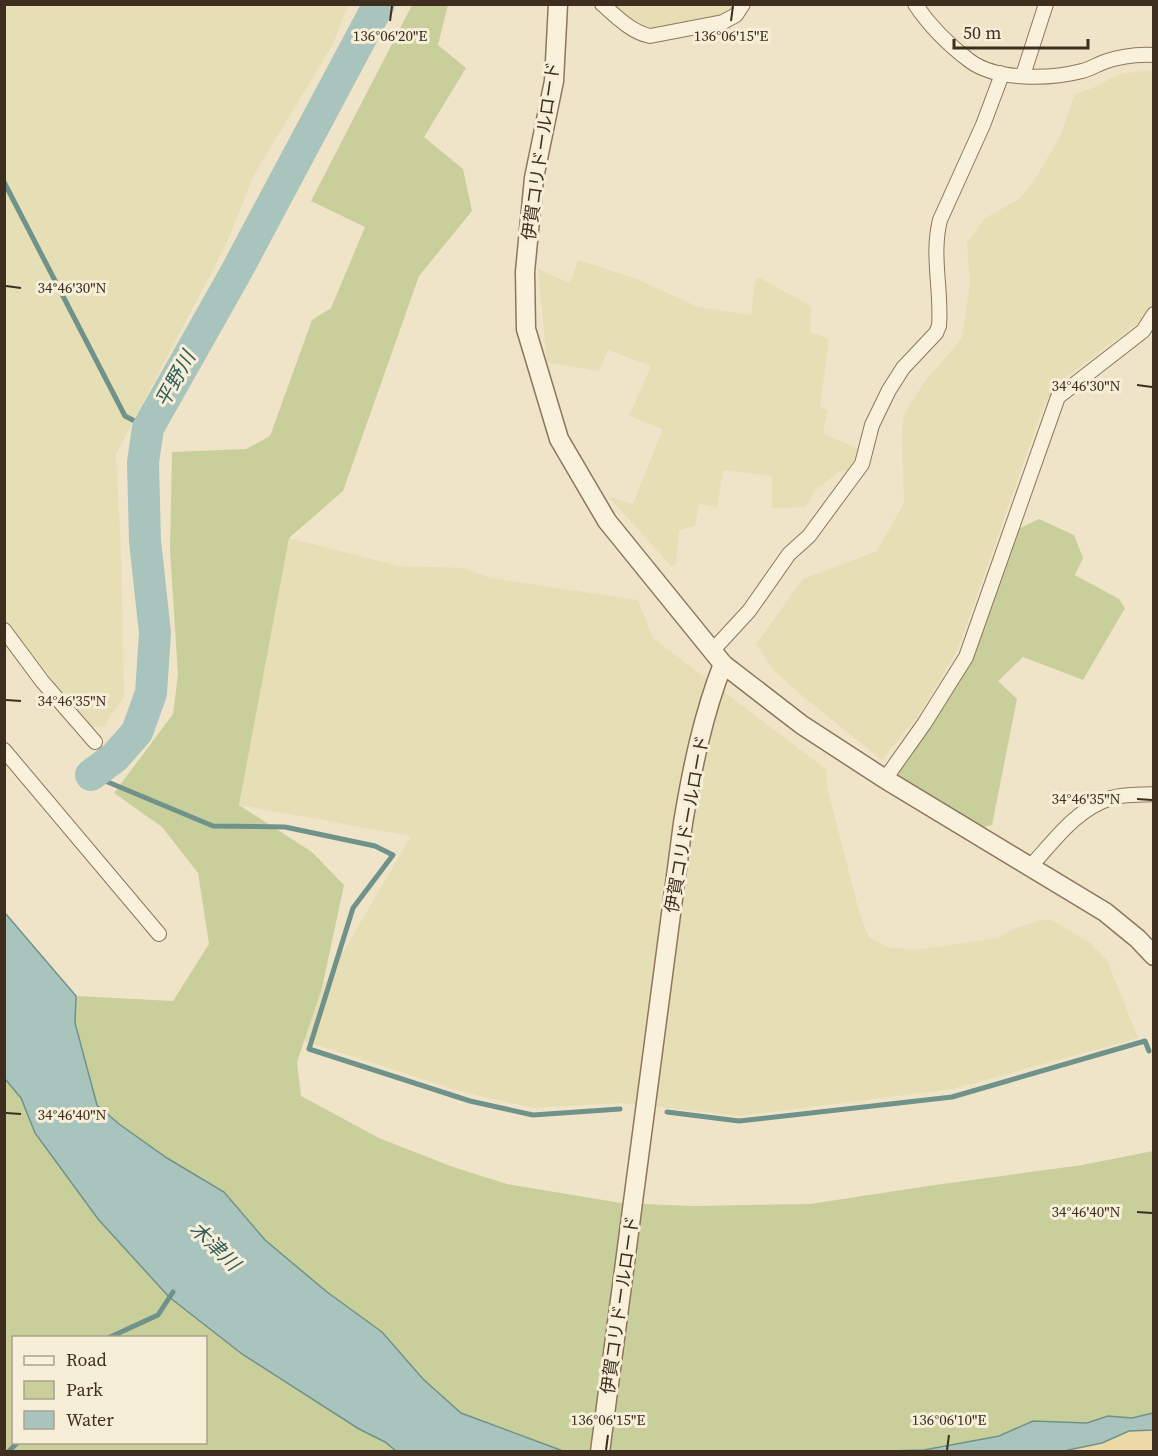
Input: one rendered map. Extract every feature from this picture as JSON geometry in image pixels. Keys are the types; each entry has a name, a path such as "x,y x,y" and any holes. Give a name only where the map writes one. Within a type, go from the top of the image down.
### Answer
{"street":[{"name":"伊賀コリドールロード","path":"558,4 554,81 534,178 525,272 525,328 559,439 607,521 718,657 714,686 693,764 683,823 600,1452"},
{"path":"602,4 628,26 650,36 723,22 736,15 743,4"},
{"path":"915,4 945,40 971,62 1000,73 1053,78 1086,71 1102,63 1132,54 1154,55"},
{"path":"1023,75 1046,4"},
{"path":"1000,73 1001,77 983,125 940,219 937,231 935,258 939,326 936,333 903,368 878,409 862,464 810,536 789,554 718,657 802,725 885,779 1105,912 1138,939 1154,956"},
{"path":"885,779 924,724 966,657 1058,398 1143,331 1154,314"},
{"path":"4,630 42,681 95,742"},
{"path":"4,750 159,934"},
{"path":"1030,867 1072,820 1094,805 1113,798 1154,794"}],"shaded area":[{"path":"4,5 348,5 333,44 255,173 225,247 116,454 121,551 124,697 104,726 91,727 5,620"},
{"path":"614,5 736,5 721,16 657,30 637,24"},
{"path":"1153,70 1153,305 1138,323 1057,384 1043,408 958,649 921,712 882,760 774,671 756,644 803,579 877,551 904,503 902,435 904,414 926,380 962,338 970,283 967,243 984,219 1020,198 1032,184 1060,137 1075,94 1093,88 1119,74"},
{"path":"578,260 637,279 698,307 751,315 755,283 758,277 811,306 810,332 829,339 820,407 828,410 823,433 860,450 848,470 838,472 816,490 806,507 772,508 772,476 723,470 717,508 699,504 695,526 679,530 676,564 671,566 609,497 633,504 663,429 629,416 651,366 608,350 599,371 547,362 538,269 570,283"},
{"path":"289,538 399,566 464,568 490,578 638,600 653,638 827,770 827,787 860,915 869,937 887,947 915,950 998,938 1015,928 1043,920 1052,920 1090,943 1107,960 1138,1038 952,1089 741,1116 621,1103 533,1108 463,1092 304,1041 322,988 411,836 239,805"}],"green space":[{"path":"412,5 448,5 438,45 466,68 424,137 463,169 472,211 419,276 343,491 289,538 239,805 312,852 344,885 322,988 297,1062 301,1096 379,1138 453,1167 507,1184 621,1203 692,1206 810,1204 1082,1165 1153,1151 1153,1413 1132,1418 1108,1416 1087,1423 1033,1421 999,1436 924,1450 888,1452 563,1451 461,1413 423,1379 382,1332 327,1292 265,1240 224,1192 167,1158 119,1124 97,1105 75,1023 76,996 173,1001 209,944 198,873 162,827 114,793 173,714 178,675 170,551 172,452 246,449 270,436 312,320 331,308 365,227 311,201"},
{"path":"1039,519 1074,535 1083,558 1075,575 1119,599 1125,608 1083,680 1023,657 998,681 1017,699 992,825 980,828 899,780 898,768 928,727 1016,530"},
{"path":"4,1079 21,1098 35,1133 359,1429 385,1442 396,1451 5,1451"}],"sand":[{"path":"1153,1430 1153,1451 1064,1452 1102,1443 1129,1431"}],"water":[{"name":"木津川","path":"5,913 76,996 75,1023 97,1105 119,1124 167,1158 224,1192 265,1240 327,1292 382,1332 423,1379 461,1413 563,1451 396,1451 242,1354 169,1297 98,1219 35,1133 21,1098 5,1079"},
{"path":"1153,1413 1153,1430 1129,1431 1102,1443 1064,1451 888,1451 924,1450 999,1436 1033,1421 1087,1423 1108,1416 1132,1418"}],"waterway":[{"name":"平野川","path":"91,775 115,757 137,732 151,693 155,633 145,541 143,462 148,428 235,274 379,4"},
{"path":"4,182 125,416 148,428"},
{"path":"91,775 213,826 285,827 375,846 393,855 353,908 309,1049 470,1101 533,1115 620,1109"},
{"path":"667,1112 739,1121 952,1097 1145,1041 1149,1051"},
{"path":"112,1336 158,1315 173,1292"},
{"path":"8,1452 16,1444"}]}
